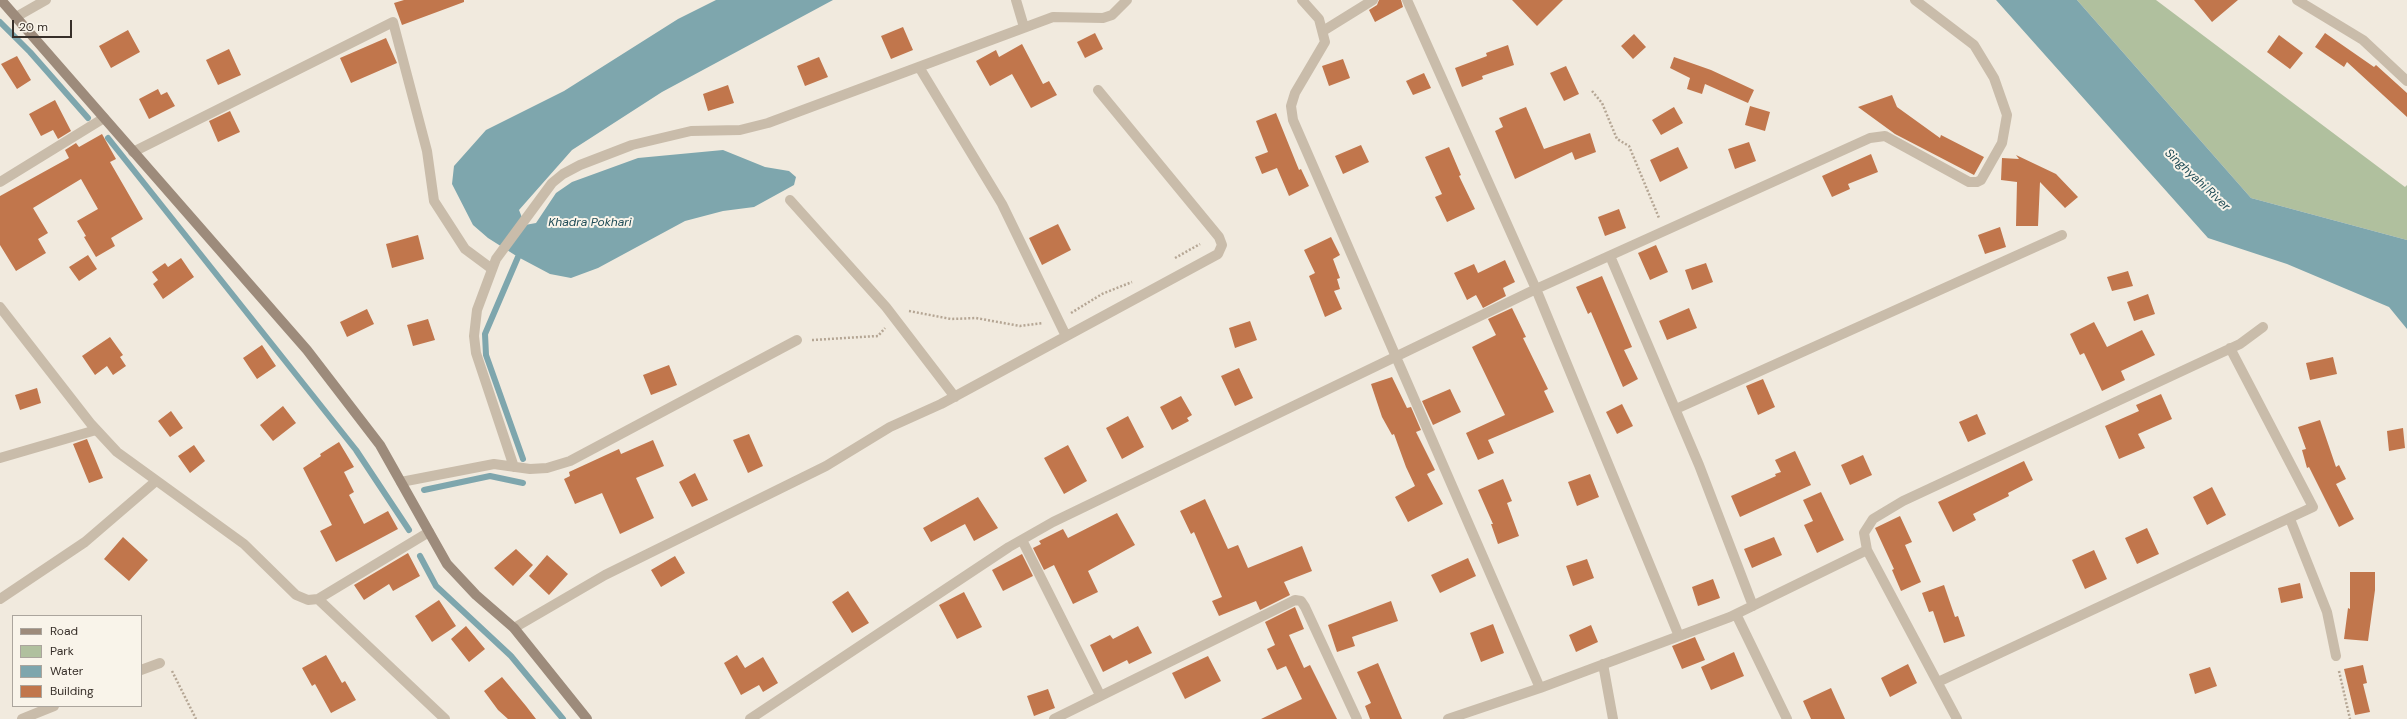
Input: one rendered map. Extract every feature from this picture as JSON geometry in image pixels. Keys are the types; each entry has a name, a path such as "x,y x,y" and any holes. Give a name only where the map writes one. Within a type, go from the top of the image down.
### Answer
{"street":[{"path":"1,0 307,350 380,445 447,564 476,595 514,628 587,719"},
{"path":"16,17 46,0"},
{"path":"1016,0 1024,27"},
{"path":"514,467 476,353 474,336 476,310 496,259 552,182 580,165 632,145 691,131 740,130 768,123 1053,17 1103,18 1112,15 1127,0"},
{"path":"1302,0 1319,19 1325,42 1295,92 1291,106 1292,120 1397,356 1540,688"},
{"path":"1323,31 1373,0"},
{"path":"1407,0 1536,289 1679,636"},
{"path":"750,719 1022,540 1053,522 1536,289 1877,135 1885,136 1969,182 1981,180 2002,143 2007,115 1994,78 1974,45 1915,0"},
{"path":"2297,0 2363,40 2407,81"},
{"path":"133,152 393,22 427,151 434,201 465,249 492,269"},
{"path":"919,67 1002,204 1066,336"},
{"path":"514,628 605,575 826,466 890,427 955,397 1218,254 1222,245 1219,237 1098,90"},
{"path":"0,182 104,118"},
{"path":"790,200 894,318 955,397"},
{"path":"1676,409 2062,235"},
{"path":"1610,256 1676,409 1753,606"},
{"path":"0,307 96,430 117,452 244,544 296,595 308,600 318,599 429,532"},
{"path":"1957,719 1867,550 1864,532 1874,519 1903,501 2230,348 2263,327"},
{"path":"401,482 494,464 530,469 547,468 570,461 797,340"},
{"path":"1938,682 2314,507 2230,348"},
{"path":"0,458 96,430"},
{"path":"0,599 85,542 156,481"},
{"path":"2290,519 2327,612 2336,656"},
{"path":"1022,540 1100,695"},
{"path":"1448,719 1540,688 1736,614 1867,550"},
{"path":"318,599 445,719"},
{"path":"1054,719 1295,600 1299,600 1305,607 1357,719"},
{"path":"1736,614 1787,719"},
{"path":"142,670 160,663"},
{"path":"1603,664 1613,719"},
{"path":"22,719 52,707"}],"path":[{"path":"1592,91 1602,103 1617,138 1629,146 1665,231"},
{"path":"1170,261 1195,247 1219,237"},
{"path":"797,340 830,340 878,336 902,311 914,311 951,319 976,318 1020,326 1058,318 1135,280"},
{"path":"2336,656 2350,719"},
{"path":"160,663 169,664 196,719"}],"green space":[{"path":"2077,0 2156,0 2405,187 2407,185 2407,240 2251,198"}],"water":[{"name":"Khadra Pokhari","path":"716,0 833,0 662,92 572,150 519,210 525,225 536,223 556,193 572,182 638,158 723,150 765,167 789,171 796,177 794,185 754,207 723,211 685,221 598,268 571,278 550,274 518,257 488,238 473,225 452,184 454,166 486,130 564,91 678,19"},
{"name":"Singhyahi River","path":"1996,0 2077,0 2251,198 2407,240 2407,329 2389,307 2287,264 2208,238"}],"building":[{"path":"404,0 464,0 464,2 402,25 394,3"},
{"path":"1379,0 1401,0 1403,7 1375,22 1369,10 1377,5"},
{"path":"1512,0 1563,0 1537,26"},
{"path":"2194,0 2238,0 2212,22"},
{"path":"903,27 913,50 891,59 881,36"},
{"path":"128,30 140,52 111,68 99,46"},
{"path":"1095,33 1103,49 1085,58 1077,42"},
{"path":"2325,33 2374,67 2376,65 2407,93 2407,117 2347,62 2344,67 2315,47"},
{"path":"1634,34 1646,47 1633,59 1621,46"},
{"path":"2279,35 2303,53 2290,69 2267,52"},
{"path":"386,38 397,63 351,83 340,58"},
{"path":"1022,44 1043,84 1049,81 1057,95 1031,108 1012,74 990,86 976,61 996,50 999,57"},
{"path":"1508,45 1514,65 1482,76 1483,79 1462,87 1455,68 1487,56 1486,53"},
{"path":"229,49 241,75 218,85 206,60"},
{"path":"17,56 31,80 17,89 1,64"},
{"path":"819,57 828,77 805,86 797,66"},
{"path":"1674,57 1711,70 1754,90 1748,103 1705,84 1702,94 1687,89 1690,78 1670,68"},
{"path":"1343,59 1350,78 1329,86 1322,66"},
{"path":"1566,66 1579,94 1564,101 1550,73"},
{"path":"1424,73 1431,88 1413,95 1406,81"},
{"path":"728,85 734,103 708,111 703,94"},
{"path":"158,89 161,95 167,92 175,106 149,119 139,99"},
{"path":"1892,95 1897,107 1940,138 1941,135 1984,157 1974,175 1895,134 1858,107"},
{"path":"55,100 71,131 58,139 53,130 41,136 29,114"},
{"path":"1750,106 1770,112 1765,131 1745,125"},
{"path":"1526,107 1544,149 1590,133 1596,152 1575,160 1572,152 1515,179 1495,131 1503,127 1499,118"},
{"path":"1674,107 1683,123 1661,135 1652,120"},
{"path":"230,111 240,132 218,142 209,121"},
{"path":"1276,113 1299,170 1301,169 1309,186 1289,196 1277,168 1262,174 1255,157 1268,152 1256,121"},
{"path":"102,134 116,159 110,162 143,219 111,238 115,246 96,257 84,237 86,236 77,221 98,209 81,179 33,208 48,233 38,239 46,253 16,271 0,245 0,196 69,158 65,150 76,143 79,147"},
{"path":"1749,142 1756,161 1735,169 1728,149"},
{"path":"1361,145 1369,162 1343,174 1335,156"},
{"path":"1449,147 1461,175 1459,176 1475,209 1447,222 1435,197 1442,194 1425,157"},
{"path":"1678,147 1688,168 1660,182 1650,160"},
{"path":"1871,154 1878,172 1848,184 1850,189 1832,197 1822,176"},
{"path":"2016,155 2056,174 2078,197 2065,208 2040,182 2038,226 2016,226 2017,182 2001,180 2002,158 2019,159"},
{"path":"1619,209 1626,228 1605,236 1598,217"},
{"path":"1058,224 1071,250 1042,265 1029,238"},
{"path":"2000,227 2006,247 1985,254 1978,235"},
{"path":"418,235 424,259 392,268 386,244"},
{"path":"1331,237 1340,255 1333,259 1340,278 1337,279 1340,289 1334,291 1342,309 1325,317 1309,276 1315,273 1304,250"},
{"path":"1656,245 1668,272 1650,280 1638,253"},
{"path":"88,255 97,269 79,281 69,267"},
{"path":"181,258 194,277 163,299 153,284 158,280 152,272 165,263 168,267"},
{"path":"1505,260 1515,282 1503,288 1506,296 1483,308 1476,295 1467,300 1454,273 1474,264 1478,273"},
{"path":"1706,263 1713,282 1692,290 1685,270"},
{"path":"2128,271 2133,286 2112,291 2107,277"},
{"path":"1602,276 1632,347 1624,350 1638,379 1623,387 1591,312 1588,314 1576,287"},
{"path":"2148,294 2155,314 2134,321 2127,302"},
{"path":"1512,308 1526,337 1523,338 1548,389 1544,391 1554,412 1488,440 1494,453 1478,460 1466,433 1505,415 1472,347 1496,335 1488,319"},
{"path":"1689,308 1697,328 1667,340 1659,321"},
{"path":"367,309 374,324 347,337 340,322"},
{"path":"428,319 435,340 413,346 407,325"},
{"path":"1250,321 1257,340 1235,348 1229,328"},
{"path":"2094,322 2107,347 2142,330 2155,355 2121,371 2125,380 2102,391 2084,353 2080,355 2070,334"},
{"path":"110,337 123,355 120,357 126,366 113,375 107,366 95,375 82,356"},
{"path":"262,345 276,366 257,379 243,358"},
{"path":"2333,357 2337,374 2310,380 2306,363"},
{"path":"669,365 677,385 651,395 643,375"},
{"path":"1239,368 1253,398 1235,406 1221,376"},
{"path":"1392,377 1407,408 1411,407 1421,430 1416,432 1435,470 1427,474 1443,504 1408,522 1395,497 1415,486 1406,467 1394,434 1392,435 1382,417 1371,384"},
{"path":"1763,379 1775,407 1758,415 1746,386"},
{"path":"37,388 41,403 20,410 15,395"},
{"path":"1450,389 1461,412 1433,425 1422,401"},
{"path":"2161,394 2172,419 2138,434 2145,448 2119,459 2105,426 2139,411 2136,405"},
{"path":"1181,396 1192,415 1187,418 1189,421 1172,430 1160,407"},
{"path":"1622,404 1633,426 1617,434 1606,412"},
{"path":"283,406 296,423 273,441 260,425"},
{"path":"171,411 183,428 170,437 158,421"},
{"path":"1977,414 1986,434 1968,442 1959,422"},
{"path":"1128,416 1144,447 1122,459 1106,428"},
{"path":"2320,420 2336,467 2339,465 2346,479 2336,484 2354,519 2339,527 2309,467 2307,468 2302,450 2306,449 2298,427"},
{"path":"2403,428 2405,448 2389,451 2387,431"},
{"path":"749,434 763,466 748,473 733,440"},
{"path":"87,439 103,478 89,483 73,444"},
{"path":"653,440 664,466 636,478 654,518 620,534 602,493 575,504 564,479 570,476 569,472 619,449 621,454"},
{"path":"339,442 354,467 344,472 354,492 349,495 364,524 388,511 398,529 336,562 320,531 332,525 303,468 321,456 320,454"},
{"path":"194,445 205,461 190,473 178,456"},
{"path":"1068,445 1087,481 1064,494 1044,458"},
{"path":"1795,451 1811,485 1740,517 1731,496 1776,476 1775,474 1781,472 1775,460"},
{"path":"1863,455 1872,475 1850,485 1841,465"},
{"path":"2024,461 2033,480 2008,493 2009,496 1973,514 1976,520 1953,532 1938,502"},
{"path":"695,473 708,500 692,507 679,482"},
{"path":"1590,474 1599,497 1577,506 1568,482"},
{"path":"1503,479 1512,501 1507,503 1519,536 1498,544 1491,524 1493,524 1478,490"},
{"path":"2212,487 2226,515 2207,525 2193,497"},
{"path":"1821,492 1844,540 1817,553 1804,525 1813,521 1803,500"},
{"path":"978,497 998,528 974,541 965,524 931,542 923,528"},
{"path":"1205,499 1228,549 1238,545 1248,568 1302,546 1312,571 1284,582 1290,595 1260,610 1256,601 1219,616 1212,601 1222,597 1194,532 1191,534 1180,511"},
{"path":"1117,513 1135,545 1088,571 1098,592 1073,604 1054,565 1044,570 1033,548 1041,544 1039,541 1063,529 1068,538"},
{"path":"1900,516 1912,542 1905,545 1921,582 1901,591 1892,570 1894,569 1875,528"},
{"path":"2147,528 2159,554 2137,564 2125,538"},
{"path":"123,537 148,560 129,581 104,559"},
{"path":"1774,537 1782,555 1752,568 1744,549"},
{"path":"516,549 533,565 513,586 494,568"},
{"path":"2094,550 2107,579 2085,589 2072,560"},
{"path":"408,553 420,576 393,591 389,584 364,600 354,585"},
{"path":"1022,554 1033,576 1003,591 992,570"},
{"path":"547,555 568,574 549,595 529,576"},
{"path":"675,556 685,573 661,587 651,570"},
{"path":"1468,558 1476,576 1440,593 1431,575"},
{"path":"1587,559 1594,578 1573,586 1566,566"},
{"path":"2350,572 2375,572 2375,590 2368,641 2344,639 2348,608 2350,609"},
{"path":"1713,579 1720,598 1698,606 1692,587"},
{"path":"2300,583 2303,598 2281,603 2278,588"},
{"path":"1944,585 1955,617 1958,616 1965,636 1944,643 1933,611 1929,612 1922,593"},
{"path":"848,591 869,623 852,633 832,602"},
{"path":"964,592 982,627 957,639 939,605"},
{"path":"439,600 456,626 432,642 415,616"},
{"path":"1391,601 1398,621 1352,637 1355,646 1337,652 1328,625"},
{"path":"1295,607 1304,629 1289,635 1304,668 1310,665 1337,719 1261,719 1302,699 1286,666 1277,670 1267,649 1275,645 1265,622"},
{"path":"1493,624 1504,653 1481,662 1470,633"},
{"path":"1591,625 1598,642 1576,652 1569,635"},
{"path":"466,626 485,649 469,662 451,639"},
{"path":"1138,626 1152,653 1129,664 1127,660 1103,672 1090,645 1110,635 1113,639"},
{"path":"1695,637 1705,660 1682,669 1672,646"},
{"path":"1734,652 1744,676 1711,690 1701,667"},
{"path":"326,655 342,683 345,681 356,700 331,713 315,684 312,686 302,668"},
{"path":"737,655 745,668 763,657 778,683 763,692 759,685 741,695 724,663"},
{"path":"1208,656 1221,681 1185,699 1172,673"},
{"path":"1378,663 1402,719 1370,719 1365,706 1371,703 1357,672"},
{"path":"1908,664 1917,683 1890,697 1881,678"},
{"path":"2363,665 2367,683 2363,684 2370,712 2355,715 2344,669"},
{"path":"2210,667 2217,686 2195,694 2189,674"},
{"path":"502,677 536,719 508,719 498,710 484,691"},
{"path":"1831,688 1845,719 1811,719 1803,701"},
{"path":"1048,689 1055,708 1034,716 1027,696"}],"waterway":[{"path":"0,22 30,52 88,118"},
{"path":"108,138 356,450 409,530"},
{"path":"518,257 485,334 486,355 523,459"},
{"path":"424,490 490,476 523,483"},
{"path":"420,556 436,586 511,656 563,719"}]}
